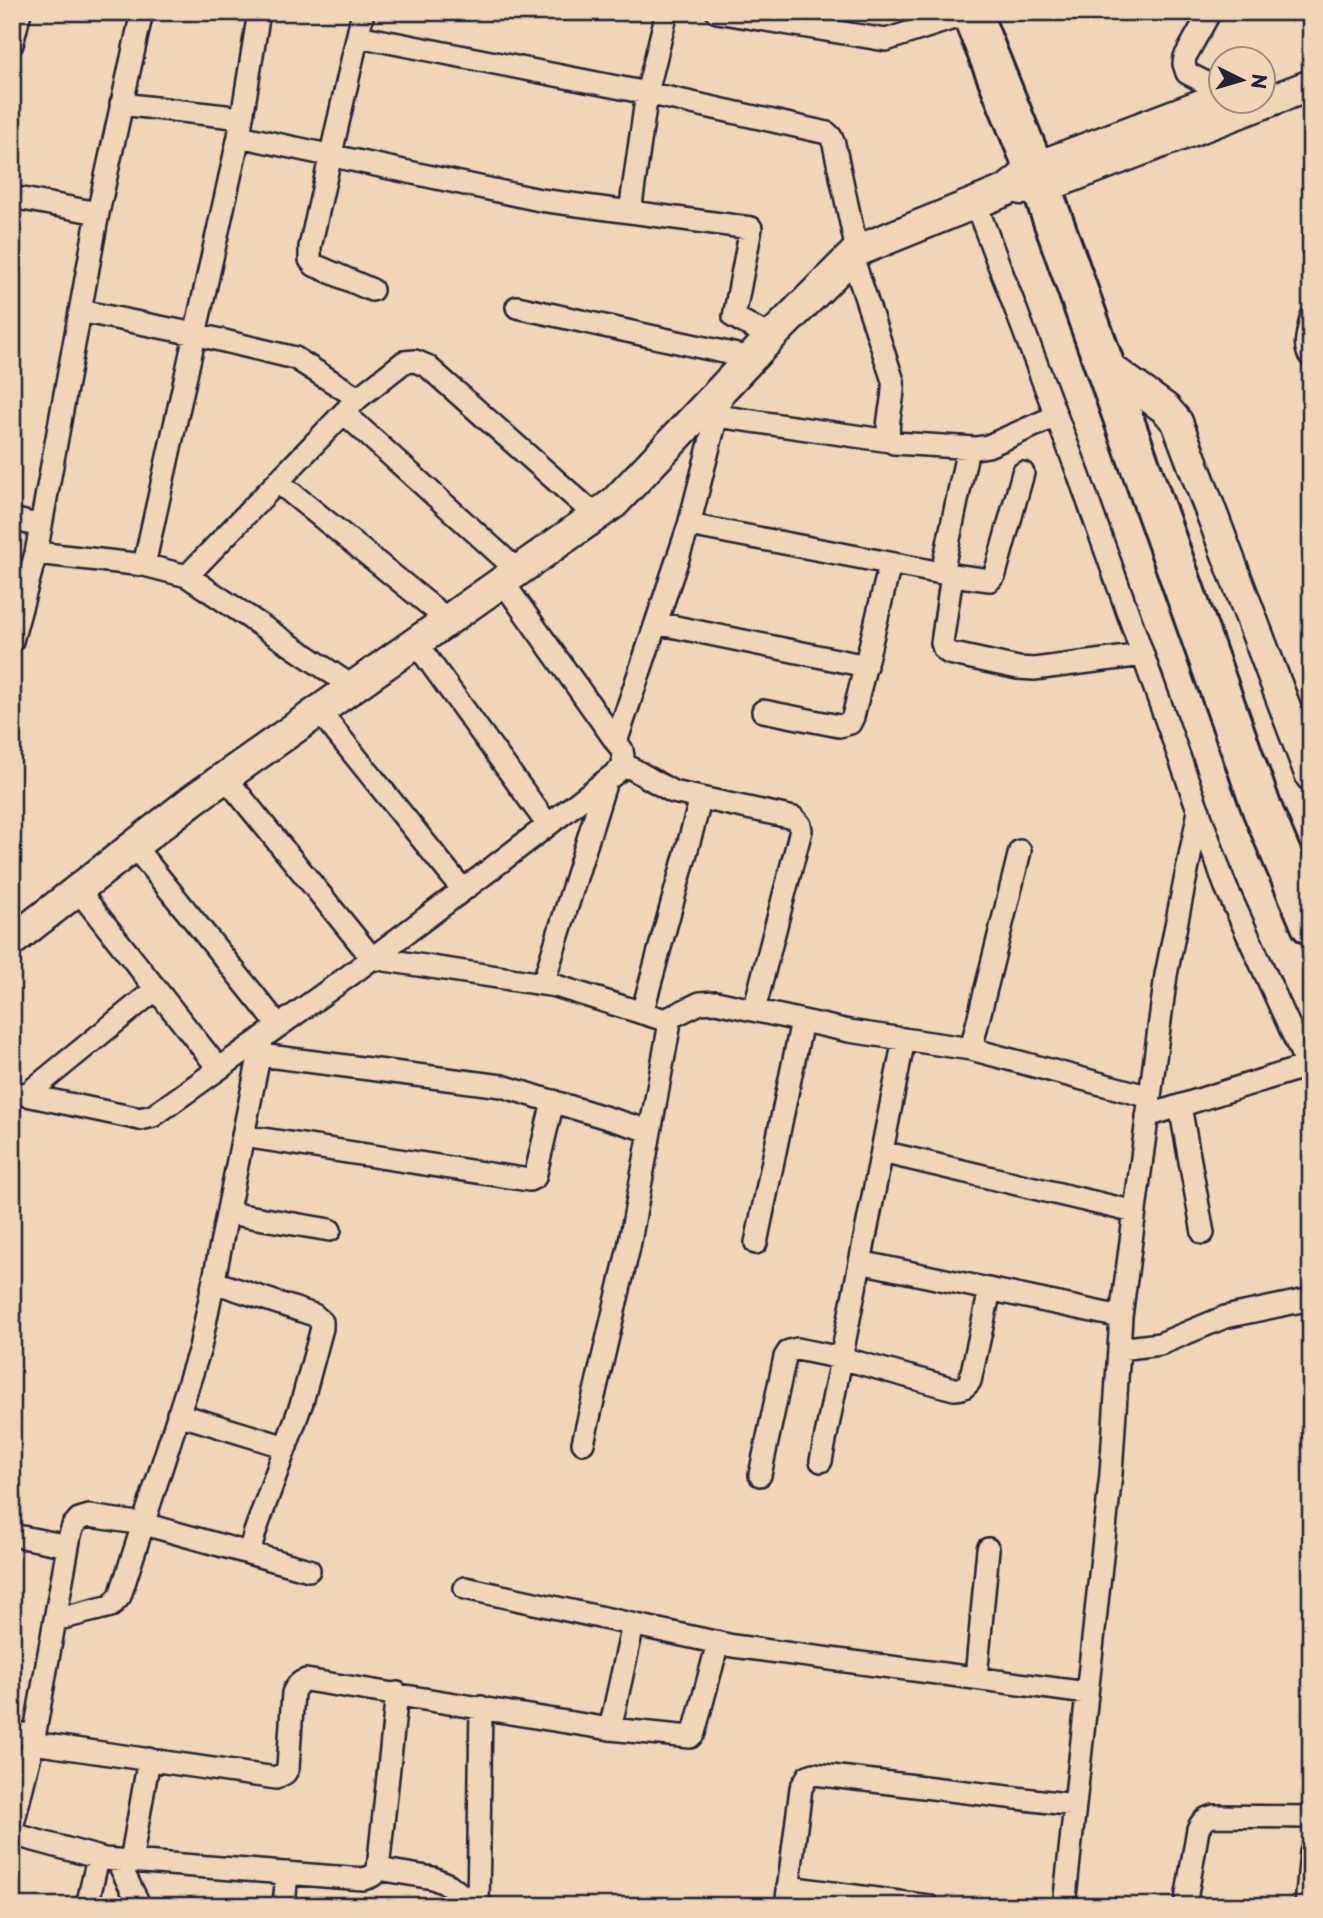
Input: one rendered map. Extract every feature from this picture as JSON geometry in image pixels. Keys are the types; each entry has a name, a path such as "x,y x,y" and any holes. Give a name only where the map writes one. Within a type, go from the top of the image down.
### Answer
{"highway":[{"path":"972,13 1028,182 1104,364 1262,809 1311,925"}],"main road":[{"path":"1278,76 1311,64"},
{"path":"12,941 194,799 614,503 771,337 855,254 1028,182 1311,85"},
{"path":"1028,182 1208,103"},
{"path":"1104,364 1166,409 1177,422 1311,776"}],"street":[{"path":"12,44 20,12"},
{"path":"12,641 37,553 98,213 142,12"},
{"path":"144,565 240,127 259,12"},
{"path":"363,12 310,247 310,260 314,265 372,290"},
{"path":"630,212 647,93 667,12"},
{"path":"717,12 887,40 972,13"},
{"path":"1208,84 1187,73 1185,58 1210,12"},
{"path":"358,36 647,93 827,133 834,144 855,254 893,381 887,434 890,441"},
{"path":"121,104 240,127 330,156 540,201 751,228 734,317 771,337"},
{"path":"12,197 98,213"},
{"path":"225,777 372,958 562,988 665,1020 705,1002 716,1002 858,1032 971,1049 1148,1107 1180,1106 1309,1070 1228,893 1056,416 975,202"},
{"path":"517,307 751,358"},
{"path":"19,1093 140,1119 159,1113 219,1069 268,1040 606,781 624,764 622,750 510,576 351,405 295,358 80,311"},
{"path":"1311,318 1306,347 1311,357"},
{"path":"187,576 351,405 404,362 415,361 427,366 596,516"},
{"path":"616,742 689,525 724,386"},
{"path":"717,416 894,443 968,448 988,446 1056,416"},
{"path":"968,448 947,574 942,642 944,649 949,653 1034,669 1143,655"},
{"path":"689,525 985,580 993,577 1023,473"},
{"path":"278,482 448,620"},
{"path":"12,519 41,526"},
{"path":"37,553 144,565 187,576 353,687"},
{"path":"763,711 838,726 850,723 890,564"},
{"path":"656,623 866,666"},
{"path":"416,642 548,825"},
{"path":"319,711 463,890"},
{"path":"624,764 673,792 794,818 800,825 801,830 754,1010"},
{"path":"543,984 606,781"},
{"path":"642,1013 701,798"},
{"path":"1064,1906 1111,1474 1121,1317 1166,975 1199,811"},
{"path":"134,846 268,1040 512,1088 650,1130"},
{"path":"971,1049 1020,851"},
{"path":"78,890 219,1069"},
{"path":"19,1093 156,989"},
{"path":"583,1443 629,1247 669,1028 665,1020"},
{"path":"756,1242 802,1021"},
{"path":"821,1461 904,1039"},
{"path":"55,1620 105,1608 116,1602 120,1596 200,1348 244,1136 268,1040"},
{"path":"244,1136 529,1180 535,1177 553,1101"},
{"path":"1180,1106 1203,1233"},
{"path":"882,1152 1135,1212"},
{"path":"228,1213 330,1230"},
{"path":"860,1262 1121,1317"},
{"path":"214,1282 314,1315 322,1322 302,1402 251,1544"},
{"path":"760,1475 785,1357 789,1351 797,1349 841,1358 954,1389 966,1387 970,1381 990,1290"},
{"path":"1119,1349 1160,1345 1225,1317 1311,1299"},
{"path":"178,1414 286,1447"},
{"path":"12,1828 33,1740 68,1546 73,1526 79,1519 145,1518 251,1544 309,1570"},
{"path":"12,1535 68,1546"},
{"path":"976,1678 988,1549"},
{"path":"465,1588 718,1643 1087,1693"},
{"path":"610,1729 633,1625"},
{"path":"12,1732 33,1740 276,1778 281,1777 288,1768 293,1693 301,1681 306,1680 610,1729 690,1738 694,1733 718,1643"},
{"path":"12,1834 115,1860 363,1879 375,1875 378,1869 397,1693"},
{"path":"476,1906 481,1707"},
{"path":"87,1906 115,1860 149,1759"},
{"path":"928,1906 787,1896 801,1788 808,1776 814,1774 1075,1805"},
{"path":"1185,1906 1198,1829 1207,1817 1311,1817"},
{"path":"1306,1906 1311,1852"},
{"path":"115,1860 140,1906"},
{"path":"378,1869 433,1878 449,1885 476,1906"},
{"path":"284,1906 287,1873"}]}
